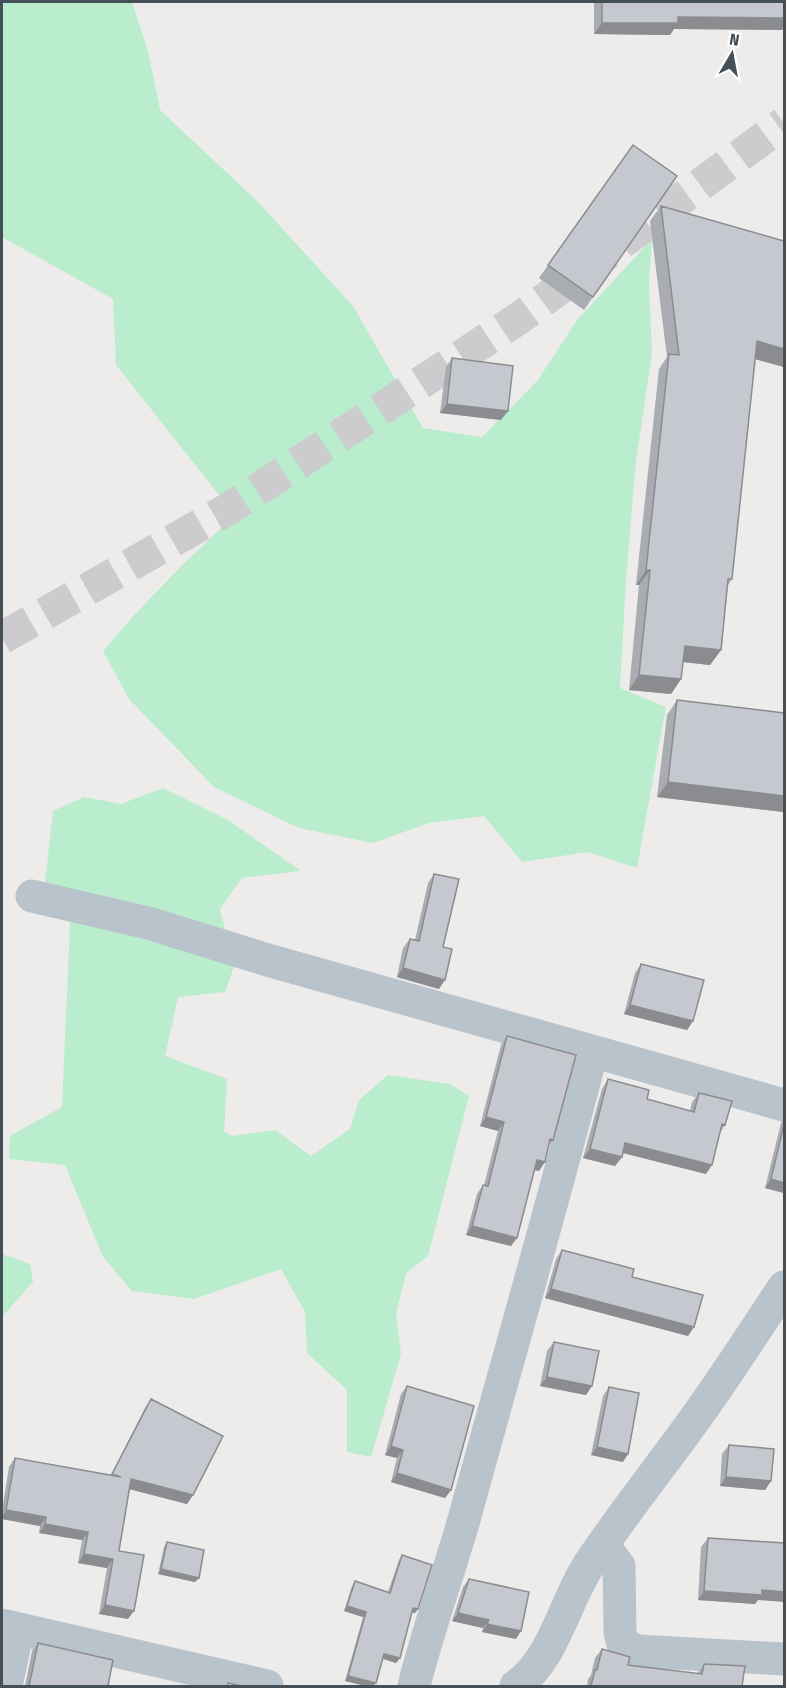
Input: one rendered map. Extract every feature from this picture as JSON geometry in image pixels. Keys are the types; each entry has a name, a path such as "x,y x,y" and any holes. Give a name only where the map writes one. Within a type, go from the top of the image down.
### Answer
{"street":[{"path":"32,896 148,923 272,961 784,1106"},
{"path":"414,1686 554,1200 592,1052"},
{"path":"528,1683 550,1645 571,1596 603,1545 693,1421 784,1287"},
{"path":"603,1545 619,1566 620,1632 623,1645 638,1651 784,1659"},
{"path":"6,1686 10,1627 267,1686"}],"green space":[{"path":"2,2 132,2 148,51 160,110 258,202 353,306 423,428 482,437 538,380 577,320 652,239 649,282 652,353 636,461 620,688 666,707 637,868 588,852 522,862 484,816 429,823 373,843 299,828 214,787 129,699 103,651 167,581 235,515 116,365 113,299 2,237"},
{"path":"163,788 228,820 301,871 242,878 220,909 234,967 225,992 178,997 165,1056 227,1079 224,1132 232,1136 275,1130 311,1156 350,1129 359,1100 388,1075 450,1084 469,1096 428,1256 406,1273 396,1314 401,1354 371,1457 347,1452 347,1390 307,1353 305,1312 281,1269 194,1299 132,1291 103,1257 65,1165 9,1159 10,1136 62,1107 70,924 45,883 53,811 84,797 121,804"},
{"path":"2,1254 30,1264 33,1282 2,1317"}],"building":[{"path":"602,2 784,2 784,18 678,17 678,23 602,23"},
{"path":"633,145 677,176 593,297 548,265"},
{"path":"661,206 784,241 784,349 757,341 732,579 728,579 721,650 685,646 681,679 639,675 650,570 646,570 669,354 679,355"},
{"path":"452,358 513,366 508,411 447,404"},
{"path":"677,700 784,713 784,796 668,782"},
{"path":"434,874 459,879 443,947 452,949 445,980 403,968 410,939 419,941"},
{"path":"641,964 704,980 693,1021 630,1005"},
{"path":"507,1036 576,1055 545,1162 537,1160 517,1238 472,1226 483,1185 488,1186 504,1122 486,1117"},
{"path":"608,1079 649,1090 647,1099 694,1112 699,1093 732,1101 725,1125 722,1124 712,1165 625,1143 622,1157 590,1149"},
{"path":"784,1124 784,1183 771,1179"},
{"path":"562,1250 634,1269 632,1277 703,1295 694,1327 551,1289"},
{"path":"554,1342 599,1351 592,1386 547,1377"},
{"path":"407,1386 474,1406 451,1490 397,1473 403,1450 391,1446"},
{"path":"609,1387 639,1393 628,1454 597,1447"},
{"path":"151,1399 223,1436 193,1495 131,1479 119,1551 144,1555 134,1611 105,1605 113,1559 84,1554 88,1532 45,1524 46,1517 6,1510 15,1458 121,1477 112,1474"},
{"path":"729,1445 774,1449 771,1481 726,1477"},
{"path":"708,1538 784,1543 784,1592 762,1590 762,1595 704,1591"},
{"path":"167,1542 204,1550 199,1578 161,1569"},
{"path":"402,1555 432,1565 418,1609 413,1608 400,1658 384,1654 376,1683 348,1676 366,1612 347,1606 355,1581 390,1593"},
{"path":"469,1579 529,1592 521,1631 487,1624 489,1620 458,1613"},
{"path":"38,1643 113,1660 108,1686 29,1686"},
{"path":"602,1649 630,1657 628,1665 702,1674 704,1664 745,1666 742,1686 591,1686"}],"tunnel":[{"path":"2,638 225,511 518,319 784,123"}]}
